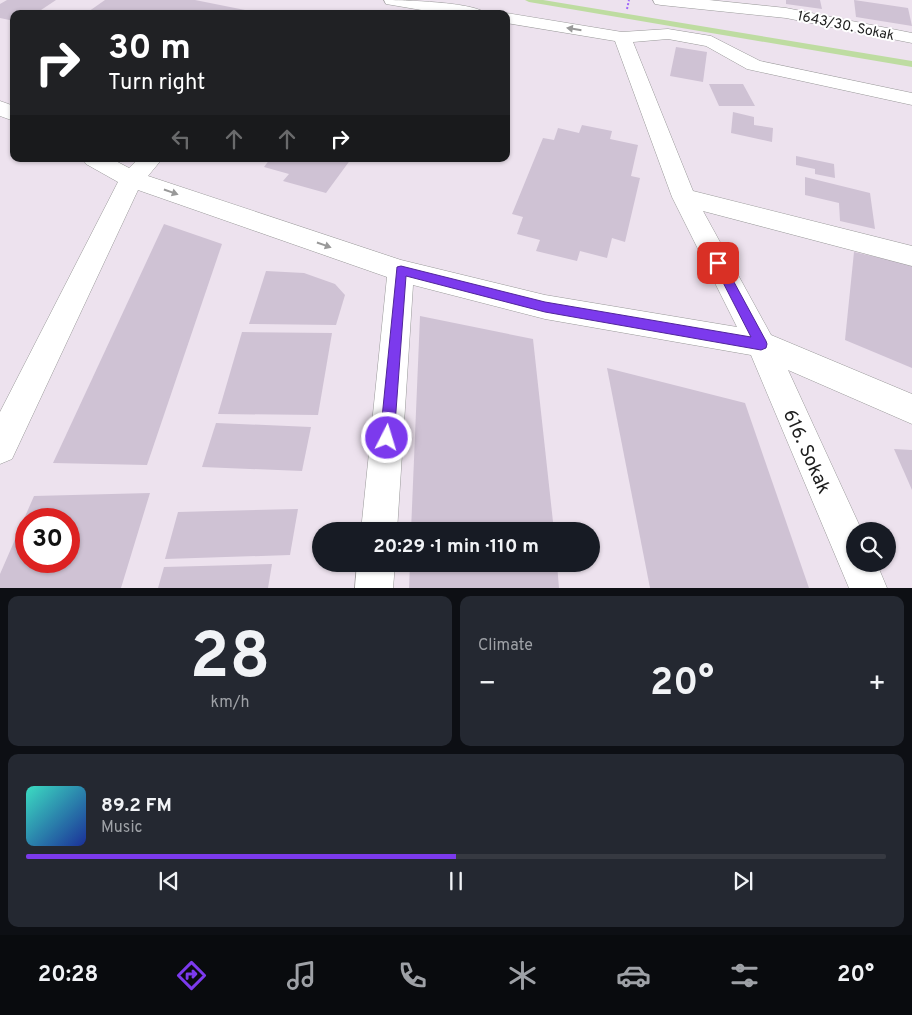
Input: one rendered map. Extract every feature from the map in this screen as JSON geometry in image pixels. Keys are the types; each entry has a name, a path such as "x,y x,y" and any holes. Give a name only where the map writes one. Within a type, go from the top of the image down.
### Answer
{"street":[{"path":"392,0 453,10"},
{"name":"1643/30. Sokak","path":"661,0 786,6 912,38"},
{"path":"510,19 622,37 668,34 711,41 754,65 912,99"},
{"name":"616. Sokak","path":"622,37 684,197 761,344 846,537"},
{"path":"100,162 131,179 401,271 545,307 761,344 912,409"},
{"path":"0,447 131,179 148,162"},
{"path":"684,197 912,256"},
{"path":"380,522 401,271"},
{"path":"374,588 375,572"},
{"path":"861,572 868,588"}],"building":[{"path":"7,0 56,0 41,10 10,10 10,20 0,18 0,4"},
{"path":"105,0 195,0 245,10 91,10"},
{"path":"786,0 820,0 822,9 786,4"},
{"path":"854,0 908,8 912,26 856,17"},
{"path":"676,47 707,52 703,82 670,76"},
{"path":"709,84 743,84 755,106 719,106"},
{"path":"733,112 754,117 754,125 773,128 772,142 731,133"},
{"path":"582,125 612,131 610,139 638,145 631,176 640,178 625,242 612,238 607,258 580,251 577,261 536,251 540,240 517,234 523,217 512,214 543,138 554,140 558,128 579,133"},
{"path":"796,156 834,164 835,178 815,174 815,169 796,165"},
{"path":"268,162 349,162 326,193 283,181 289,174 264,167"},
{"path":"805,177 870,193 875,229 840,221 839,203 805,195"},
{"path":"164,224 222,244 147,465 53,463"},
{"path":"854,252 912,265 912,368 845,340"},
{"path":"266,271 304,273 335,284 345,295 336,325 249,324"},
{"path":"420,316 533,339 553,522 411,522"},
{"path":"242,332 332,333 318,415 218,414"},
{"path":"607,368 745,403 809,588 650,588"},
{"path":"216,423 311,427 302,471 202,467"},
{"path":"894,449 912,450 912,490"},
{"path":"150,493 121,588 0,588 0,574 15,540 15,573 80,573 80,508 29,508 34,496"},
{"path":"298,509 290,555 165,559 178,512"},
{"path":"272,564 268,588 158,588 164,567"},
{"path":"410,572 558,572 559,588 409,588"}],"waterway":[{"path":"529,0 912,64"}],"route":[{"path":"387,438 401,271 545,307 761,344 718,263"}]}
